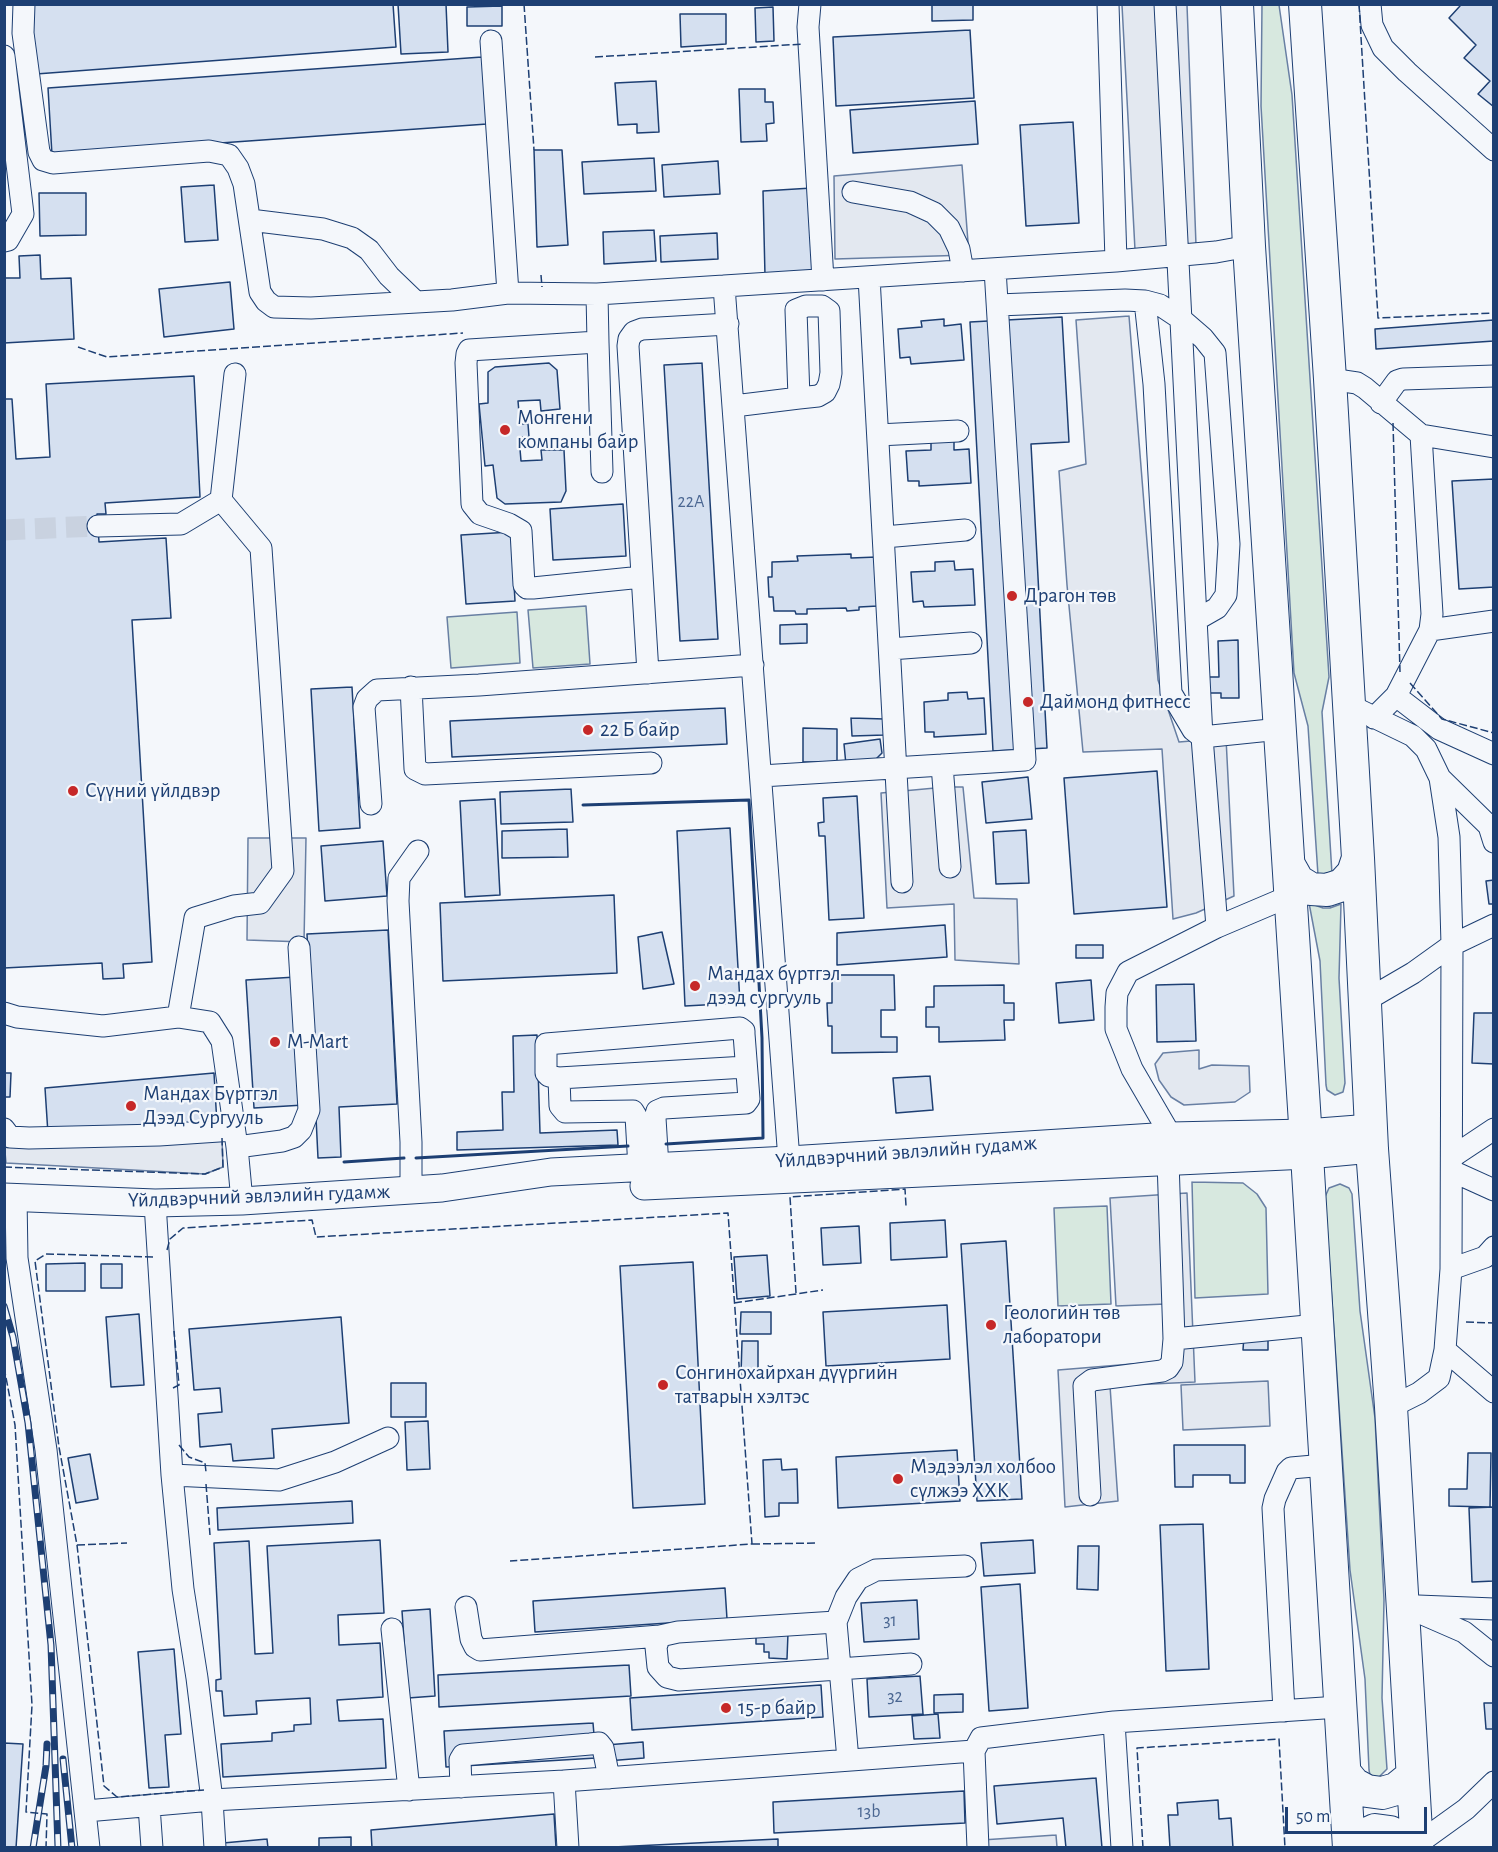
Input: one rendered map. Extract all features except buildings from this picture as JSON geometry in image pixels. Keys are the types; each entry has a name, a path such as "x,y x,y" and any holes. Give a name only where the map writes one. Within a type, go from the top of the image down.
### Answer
{"highway":[{"path":"1237,4 1249,246 1349,1847"},
{"path":"1305,4 1330,379 1361,711 1358,858 1372,1138 1391,1407 1416,1846"},
{"path":"1288,865 1298,881 1311,889 1327,890 1342,885 1353,873 1358,858"},
{"path":"1345,1773 1354,1784 1367,1791 1382,1793 1396,1789 1412,1776"},
{"path":"1349,1847 1362,1836 1375,1830 1390,1832 1416,1846"}],"main road":[{"name":"Үйлдвэрчний эвлэлийн гудамж","path":"10,1197 155,1203 242,1201 442,1188 551,1172 789,1160 1306,1144 1372,1138"},
{"name":"Үйлдвэрчний эвлэлийн гудамж","path":"442,1188 552,1191 1169,1148"}],"street":[{"path":"24,4 23,33 39,152 43,160 53,163 209,151 229,155 238,168 244,184 260,292 274,307 311,308 416,302 508,293 597,294 823,280 1116,261 1249,246"},
{"path":"810,4 808,27 823,280"},
{"path":"1108,4 1116,261"},
{"path":"1166,4 1202,737 1217,927"},
{"path":"1370,4 1372,25 1383,48 1494,150"},
{"path":"491,41 508,293"},
{"path":"4,56 23,214 8,240 4,241"},
{"path":"853,192 910,202 934,213 949,228 959,249 963,271"},
{"path":"250,220 323,229 352,238 369,250 389,276 416,302"},
{"path":"761,776 1025,760 995,269"},
{"path":"869,277 902,882"},
{"path":"724,286 789,1160"},
{"path":"597,294 602,472"},
{"path":"998,305 1125,300 1160,304 1203,338 1215,353 1229,544 1226,595 1217,608 1196,621"},
{"path":"1146,301 1154,384 1171,693 1193,730 1202,737 1280,729"},
{"path":"648,673 628,358 629,339 633,332 642,328 728,324"},
{"path":"598,342 470,350 466,363 472,504 480,514 509,524 521,531 524,585 527,588 642,577"},
{"path":"178,1017 195,918 234,906 261,903 284,871 261,548 221,500 235,374"},
{"path":"1381,403 1397,381 1403,379 1494,376"},
{"path":"1330,379 1357,383 1421,435 1494,447"},
{"path":"1154,384 1184,380"},
{"path":"734,406 799,398"},
{"path":"878,435 958,430"},
{"path":"1361,711 1396,696 1430,630 1432,614 1421,435"},
{"path":"98,526 181,524 221,500"},
{"path":"884,537 965,530"},
{"path":"1194,565 1228,564"},
{"path":"1430,630 1494,621"},
{"path":"890,650 971,643"},
{"path":"371,804 364,707 367,699 377,690 753,665"},
{"path":"411,687 415,770 425,774 651,763"},
{"path":"1396,696 1439,729 1494,754"},
{"path":"1361,711 1413,736 1426,749 1440,778 1449,837 1452,945 1452,1269 1445,1350 1439,1378 1419,1393 1391,1407"},
{"path":"942,765 950,867"},
{"path":"1440,778 1489,826 1494,842"},
{"path":"411,1190 411,1142 398,901 399,878 418,851"},
{"path":"1090,1495 1084,1386 1092,1380 1162,1371 1168,1368 1172,1362 1174,1339 1169,1148 1132,1070 1116,1029 1118,993 1128,972 1217,927 1290,896"},
{"path":"1365,1001 1413,973 1452,945 1494,925"},
{"path":"4,1129 10,1137 29,1138 159,1135 282,1141 294,1137 301,1130 309,1110 299,947"},
{"path":"4,1013 17,1017 103,1026 178,1017 210,1022 222,1041 236,1138 242,1201"},
{"path":"648,1167 657,1111 664,1108 746,1103 748,1099 744,1034 740,1028 546,1044 546,1073 559,1078 746,1067"},
{"path":"559,1078 560,1106 565,1112 633,1111 648,1167"},
{"path":"1452,1164 1494,1129"},
{"path":"1452,1164 1493,1189"},
{"path":"10,1197 10,1260 45,1450 89,1848"},
{"path":"155,1203 172,1475 183,1589 212,1800 215,1848"},
{"path":"1452,1269 1485,1257 1494,1247"},
{"path":"1174,1339 1317,1325"},
{"path":"1445,1350 1494,1392"},
{"path":"172,1475 279,1479 335,1462 388,1438"},
{"path":"1284,1711 1273,1508 1287,1472 1291,1468 1325,1465"},
{"path":"848,1760 838,1668 836,1622 846,1597 858,1579 876,1570 965,1566"},
{"path":"1402,1605 1494,1609"},
{"path":"1402,1605 1464,1632 1494,1656"},
{"path":"466,1607 471,1639 475,1647 480,1650 660,1636 678,1632 836,1622"},
{"path":"392,1629 409,1790"},
{"path":"660,1636 656,1647 658,1667 668,1677 679,1680 911,1664"},
{"path":"978,1848 974,1751 981,1738 1114,1722 1339,1707"},
{"path":"1114,1722 1122,1848"},
{"path":"461,1787 460,1760 463,1755 599,1743 603,1748 609,1778"},
{"path":"86,1811 212,1800 564,1781 974,1751"},
{"path":"564,1781 568,1848"},
{"path":"1416,1846 1466,1809 1494,1782"},
{"path":"149,1806 152,1848"}],"shaded area":[{"path":"1262,4 1279,5 1292,95 1329,677 1322,712 1332,874 1318,875 1308,726 1294,673 1261,106"},
{"path":"1122,5 1187,5 1196,245 1135,250"},
{"path":"962,165 969,255 835,259 834,176"},
{"path":"1129,316 1158,680 1179,742 1226,738 1234,896 1196,913 1173,919 1162,749 1083,752 1067,585 1059,471 1086,464 1076,320"},
{"path":"586,606 590,664 533,668 528,610"},
{"path":"517,612 520,663 451,668 447,617"},
{"path":"963,787 974,898 1017,899 1019,964 955,960 954,904 887,908 881,793"},
{"path":"248,838 306,838 304,942 247,940"},
{"path":"1309,903 1323,908 1341,904 1339,978 1345,1083 1343,1092 1335,1095 1327,1090 1326,1085 1320,961"},
{"path":"1199,1050 1199,1069 1212,1065 1249,1066 1250,1092 1235,1102 1184,1105 1171,1097 1159,1080 1155,1064 1163,1053"},
{"path":"222,1138 223,1167 205,1174 6,1163 4,1141"},
{"path":"1192,1182 1243,1183 1257,1194 1266,1208 1268,1294 1195,1298"},
{"path":"1340,1184 1349,1188 1352,1194 1360,1311 1375,1418 1384,1600 1382,1698 1387,1769 1378,1778 1370,1775 1369,1770 1365,1679 1350,1570 1325,1197 1329,1188"},
{"path":"1187,1193 1195,1382 1110,1386 1118,1501 1065,1507 1058,1370 1169,1361 1166,1304 1116,1306 1110,1198"},
{"path":"1107,1206 1111,1304 1058,1306 1054,1208"},
{"path":"1268,1381 1270,1426 1183,1430 1181,1385"},
{"path":"1056,1835 1057,1847 983,1847 982,1840"}],"tunnel":[{"path":"4,530 98,526"}],"railway":[{"path":"4,1306 13,1337 28,1423 51,1645 58,1848"},
{"path":"33,1848 46,1766 47,1744"},
{"path":"63,1759 72,1848"}],"fence":[{"path":"524,4 534,150"},
{"path":"1359,4 1378,318 1494,313"},
{"path":"595,57 803,44"},
{"path":"541,275 542,287"},
{"path":"78,347 107,357 463,333"},
{"path":"1393,423 1400,672"},
{"path":"1410,683 1442,719 1494,733"},
{"path":"4,1167 205,1174 223,1167 222,1138"},
{"path":"796,1293 790,1197 905,1189 906,1206"},
{"path":"167,1250 170,1239 183,1228 312,1220 316,1237 728,1213 752,1544 510,1561"},
{"path":"153,1257 46,1254 35,1261 59,1447 77,1545 104,1786 117,1797 204,1790"},
{"path":"734,1303 823,1290"},
{"path":"1466,1322 1494,1323"},
{"path":"173,1388 179,1385 174,1331"},
{"path":"4,1367 15,1425 32,1705 26,1812 47,1814 46,1848"},
{"path":"179,1445 189,1457 205,1463 206,1472"},
{"path":"206,1484 210,1535"},
{"path":"77,1545 127,1543"},
{"path":"752,1544 818,1543"},
{"path":"1143,1848 1137,1748 1279,1739 1285,1848"}],"wall":[{"path":"583,805 749,800 762,1038 763,1138 666,1144"},
{"path":"416,1158 628,1146"},
{"path":"344,1162 404,1158"}],"place":[{"name":"Монгени компаны байр","path":"505,430"},
{"name":"Драгон төв","path":"1012,596"},
{"name":"Даймонд фитнесс","path":"1028,702"},
{"name":"22 Б байр","path":"588,730"},
{"name":"Сүүний үйлдвэр","path":"73,791"},
{"name":"Мандах бүртгэл дээд сургууль","path":"695,986"},
{"name":"M-Mart","path":"275,1042"},
{"name":"Мандах Бүртгэл Дээд Сургууль","path":"131,1106"},
{"name":"Геологийн төв лаборатори","path":"991,1325"},
{"name":"Сонгинохайрхан дүүргийн татварын хэлтэс","path":"663,1385"},
{"name":"Мэдээлэл холбоо сүлжээ ХХК","path":"898,1479"},
{"name":"15-р байр","path":"726,1708"}]}
